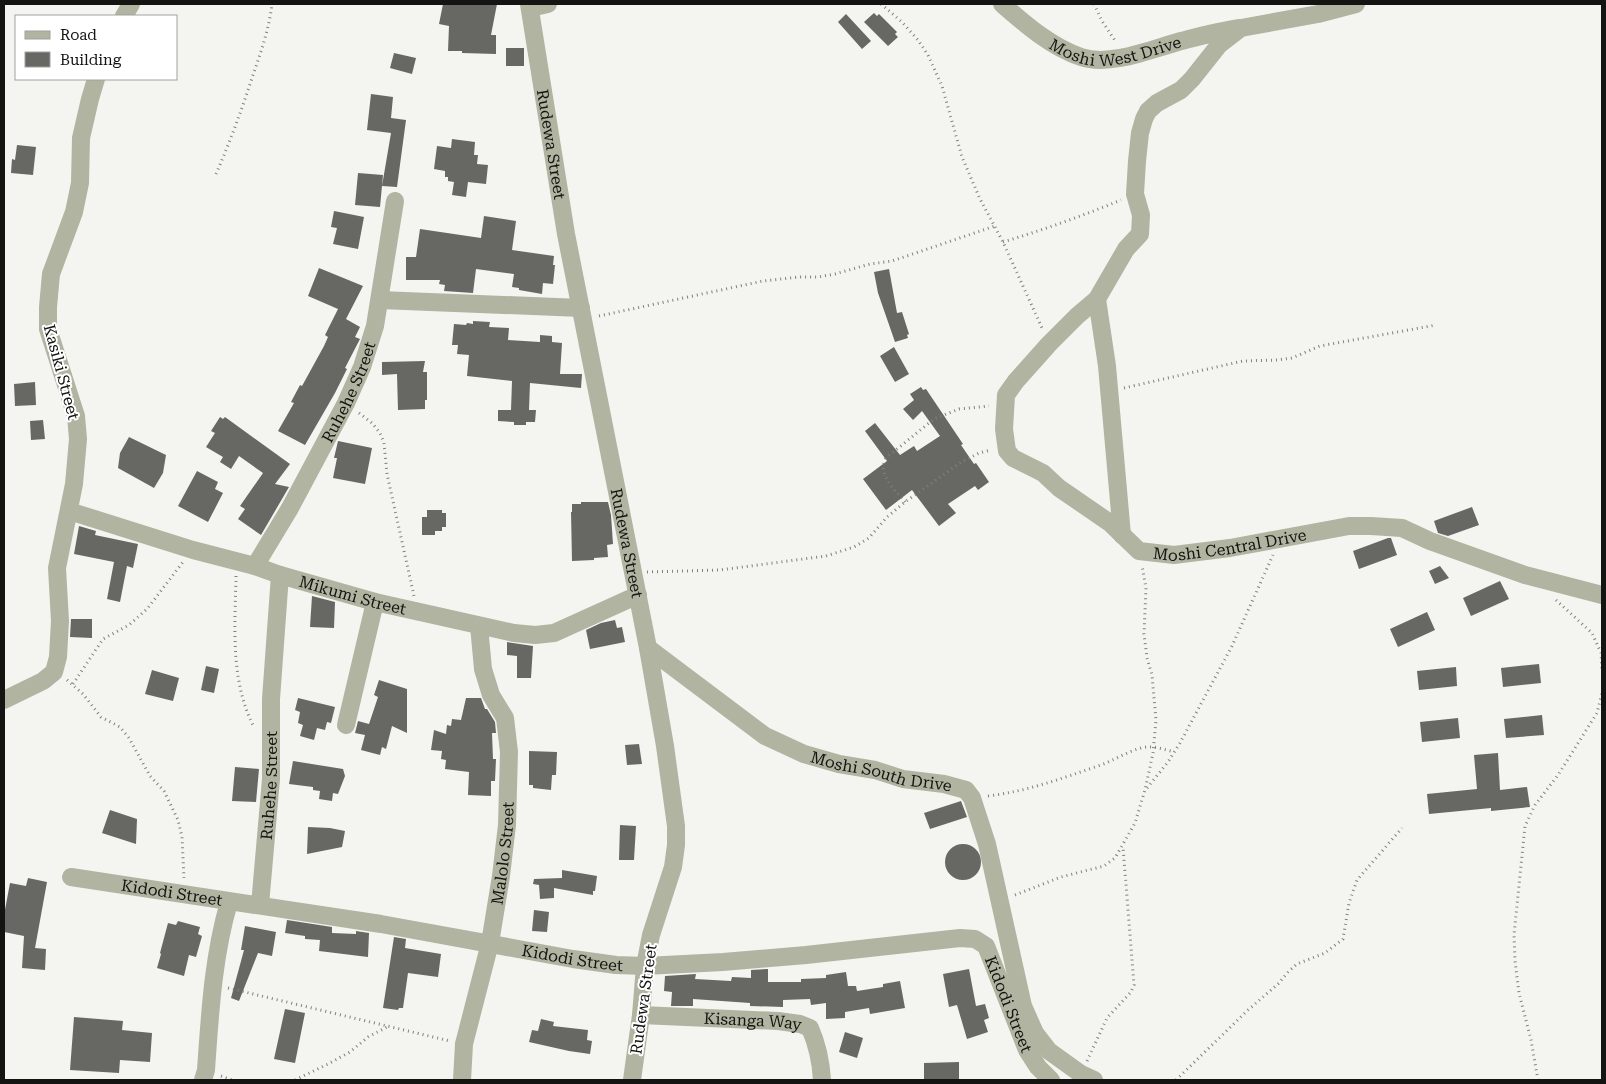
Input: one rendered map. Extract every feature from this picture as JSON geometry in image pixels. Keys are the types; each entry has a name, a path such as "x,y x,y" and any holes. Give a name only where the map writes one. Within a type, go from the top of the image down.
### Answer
{"street":[{"path":"125,15 131,4"},
{"path":"529,6 548,4"},
{"name":"Moshi West Drive","path":"1002,4 1029,27 1066,52 1082,58 1098,60 1128,56 1214,32 1241,28"},
{"path":"1007,451 1004,429 1006,395 1049,344 1097,299 1126,249 1140,234 1141,215 1135,194 1137,162 1140,133 1148,111 1157,103 1180,90 1219,45 1241,28 1318,14 1356,4"},
{"name":"Rudewa Street","path":"529,6 566,234 648,648 665,746 676,826 673,867 651,935 645,966 641,1015 632,1080"},
{"name":"Kasiki Street","path":"54,672 58,658 60,622 57,568 74,484 78,439 76,416 48,329 48,307 52,274 74,212 80,183 81,138 96,80"},
{"name":"Ruhehe Street","path":"255,566 290,508 346,403 362,367 375,326 395,202"},
{"path":"1097,299 1107,366 1122,534"},
{"path":"380,300 582,314"},
{"name":"Moshi Central Drive","path":"1007,451 1013,458 1043,473 1059,488 1110,523 1139,551 1174,556 1349,526 1402,528 1430,541 1524,575 1602,595"},
{"name":"Mikumi Street","path":"68,511 193,550 236,560 280,575 375,602 479,626 535,635 554,633 638,595"},
{"name":"Ruhehe Street","path":"260,906 271,779 271,699 280,575"},
{"path":"346,725 375,602"},
{"name":"Malolo Street","path":"462,1080 464,1044 490,943 507,826 509,752 505,718 491,695 483,669 479,626"},
{"name":"Moshi South Drive","path":"648,648 765,736 796,750 839,764 875,770 903,779 957,786 966,790 972,798 987,844 1023,1006 1035,1033 1049,1052 1088,1077"},
{"path":"4,700 43,681 54,672"},
{"name":"Kidodi Street","path":"71,877 381,924 616,965 645,966 806,955 960,938 976,939 986,946 1027,1050 1038,1067 1050,1080"},
{"path":"203,1080 206,1070 216,957 229,902"},
{"name":"Kisanga Way","path":"641,1015 778,1021 800,1024 810,1028 815,1038 822,1070 822,1080"}],"path":[{"path":"216,174 235,129 264,42 272,4"},
{"path":"881,4 902,22 928,55 942,86 962,157 980,199 996,226 1049,344"},
{"path":"1094,4 1109,32 1128,56"},
{"path":"1003,242 1061,224 1135,194"},
{"path":"582,314 763,281 835,274 870,264 892,261 996,226"},
{"path":"1109,391 1243,361 1292,358 1320,346 1436,325"},
{"path":"346,403 372,423 380,433 384,443 387,474 416,611"},
{"path":"905,502 885,476 882,465 886,458 934,419 959,409 1004,405"},
{"path":"634,572 720,570 826,556 854,547 869,538 887,517 905,502 960,463 979,453 992,450 1007,451"},
{"path":"1145,790 1174,752 1232,646 1280,538"},
{"path":"73,684 103,639 129,625 146,609 193,550"},
{"path":"999,900 1061,877 1104,866 1115,858 1135,823 1145,790 1156,720 1152,675 1147,658 1144,634 1146,588 1139,551"},
{"path":"236,560 235,637 239,682 246,713 254,729"},
{"path":"1551,596 1592,633 1601,653 1602,672"},
{"path":"54,672 73,684 101,717 120,727 129,738 150,776 164,791 178,820 182,837 184,894"},
{"path":"1538,1080 1532,1040 1520,993 1515,961 1514,935 1524,826 1535,805 1558,775 1597,713 1602,693"},
{"path":"972,798 1011,793 1044,785 1099,766 1140,748 1153,747 1174,752"},
{"path":"1176,1080 1297,964 1325,953 1343,939 1348,903 1357,880 1402,828"},
{"path":"1088,1077 1107,1018 1131,992 1134,985 1123,846"},
{"path":"213,984 464,1044"},
{"path":"295,1080 350,1052 368,1037 387,1027"}],"building":[{"path":"443,4 497,4 491,35 496,35 496,54 448,51 449,26 439,24"},
{"path":"874,13 877,16 879,14 897,32 895,34 898,37 888,46 864,22"},
{"path":"846,14 871,41 862,49 838,22"},
{"path":"506,48 524,48 524,66 506,66"},
{"path":"394,53 416,58 412,74 390,68"},
{"path":"371,94 393,97 391,118 406,120 397,187 382,186 391,133 367,130"},
{"path":"452,139 475,142 474,155 478,155 477,164 488,165 486,184 468,182 466,197 452,195 454,182 448,181 448,177 445,177 445,171 434,169 437,146 451,148"},
{"path":"17,145 36,147 33,175 11,173 12,159 15,160"},
{"path":"358,173 383,175 380,207 355,205"},
{"path":"334,211 364,217 358,249 333,244 337,228 331,227"},
{"path":"484,216 516,221 512,250 554,256 553,284 543,283 542,294 512,287 514,274 476,269 473,293 444,291 445,285 439,284 440,280 406,280 406,257 416,257 420,229 481,238"},
{"path":"319,268 363,286 346,319 360,327 355,337 360,339 335,393 305,445 278,431 294,403 291,402 300,385 302,386 324,346 328,337 325,335 338,309 308,296"},
{"path":"889,269 897,313 902,312 909,334 907,335 908,338 895,342 878,293 874,272"},
{"path":"473,321 490,322 489,327 509,328 508,340 540,342 540,335 552,336 552,342 562,343 560,374 582,374 581,388 530,383 529,410 536,410 535,422 526,422 526,425 514,425 514,422 498,421 498,410 511,410 512,381 467,376 469,355 457,354 458,345 452,345 454,324 473,324"},
{"path":"894,347 909,374 895,382 880,356"},
{"path":"425,361 423,372 427,372 427,400 425,400 425,409 398,410 397,374 382,375 382,362"},
{"path":"35,382 36,405 15,406 14,384"},
{"path":"921,387 923,390 926,389 963,444 961,445 989,482 978,490 975,486 948,504 956,513 939,526 912,490 886,510 863,479 887,461 865,431 875,423 900,455 914,446 917,451 940,436 922,411 913,420 903,409 914,400 910,394"},
{"path":"220,417 223,419 225,417 290,464 275,484 289,487 261,535 238,519 245,509 240,506 263,473 239,456 231,469 220,462 223,457 206,447 215,433 211,431"},
{"path":"43,420 45,439 31,440 30,421"},
{"path":"129,437 166,455 163,473 154,488 118,468 120,453"},
{"path":"338,441 372,448 365,484 333,478 337,458 334,458"},
{"path":"197,471 218,482 215,489 223,493 208,522 178,506"},
{"path":"581,502 608,502 613,544 607,545 608,557 572,561 572,504 581,504"},
{"path":"1472,507 1479,525 1448,536 1438,533 1434,521"},
{"path":"427,510 442,510 442,513 446,513 446,527 442,527 442,531 435,531 435,535 422,535 422,517 427,517"},
{"path":"79,526 96,531 95,535 138,544 133,568 127,566 120,602 107,599 114,562 74,554"},
{"path":"1391,538 1397,555 1359,569 1353,551"},
{"path":"1440,566 1449,578 1435,584 1429,571"},
{"path":"1500,581 1509,599 1471,616 1463,598"},
{"path":"312,596 335,602 334,628 310,627"},
{"path":"1427,612 1435,630 1398,647 1390,629"},
{"path":"71,619 92,619 92,638 70,637"},
{"path":"615,620 617,628 622,627 625,642 590,649 586,630 601,623"},
{"path":"507,642 533,646 531,678 517,678 517,656 507,655"},
{"path":"1539,664 1541,683 1503,687 1501,668"},
{"path":"206,666 219,669 214,693 201,690"},
{"path":"1456,667 1457,686 1419,690 1417,671"},
{"path":"152,670 179,678 173,701 145,694"},
{"path":"379,680 407,689 407,733 392,726 386,749 382,747 380,755 361,750 365,735 355,733 358,721 369,724 378,697 374,695"},
{"path":"298,698 335,707 331,723 327,722 325,730 317,728 314,740 300,736 303,725 298,723 300,712 295,710"},
{"path":"466,698 481,698 485,709 487,709 495,722 496,733 492,733 493,759 496,759 495,781 491,781 491,796 468,795 469,772 445,769 446,760 441,759 442,751 431,750 434,730 446,734 447,725 451,726 452,719 461,720"},
{"path":"1542,715 1544,735 1506,738 1504,719"},
{"path":"1458,718 1460,738 1422,742 1420,722"},
{"path":"639,744 642,764 627,765 625,745"},
{"path":"529,751 557,752 556,775 552,775 551,790 533,788 533,785 529,785"},
{"path":"1498,753 1500,790 1527,787 1530,807 1491,811 1491,808 1429,814 1427,794 1477,789 1474,755"},
{"path":"293,761 343,769 345,776 338,794 333,793 332,801 319,799 320,791 313,790 313,787 289,784"},
{"path":"235,767 259,769 256,802 232,801"},
{"path":"961,801 967,817 930,829 924,813"},
{"path":"110,810 137,819 136,844 102,833"},
{"path":"620,825 636,826 634,860 619,860"},
{"path":"308,827 345,831 342,847 307,854"},
{"path":"963,844 975,850 981,862 975,874 963,880 951,874 945,862 951,850"},
{"path":"562,870 597,876 593,895 554,888 554,898 540,899 539,885 533,884 534,879 562,878"},
{"path":"28,878 47,882 35,948 46,949 45,970 22,968 24,936 4,932 4,915 10,883 26,886"},
{"path":"534,910 549,912 547,932 532,931"},
{"path":"287,920 332,927 332,933 356,934 356,931 369,933 368,957 319,951 320,940 305,939 305,936 285,933"},
{"path":"178,921 200,927 198,934 202,936 196,957 189,955 184,976 157,968 168,923 176,925"},
{"path":"245,926 276,932 272,956 258,953 239,1001 231,998 244,950 241,950"},
{"path":"394,937 406,939 405,948 441,954 438,977 408,973 403,1008 398,1010 383,1008"},
{"path":"768,969 768,982 801,982 801,979 826,978 826,975 846,972 848,986 856,986 857,991 883,987 883,984 900,981 905,1008 870,1014 869,1008 845,1012 845,1018 826,1019 826,1003 811,1005 810,999 783,1000 783,1007 750,1006 750,1003 693,999 693,1006 671,1006 672,992 664,991 665,976 696,974 695,979 731,981 732,977 751,978 751,970"},
{"path":"969,969 976,1006 985,1004 989,1018 984,1020 988,1032 967,1039 957,1005 949,1007 943,974"},
{"path":"285,1009 305,1013 295,1063 274,1059"},
{"path":"74,1017 123,1021 122,1030 152,1033 150,1062 120,1060 119,1073 70,1070"},
{"path":"541,1019 554,1022 553,1026 588,1030 587,1040 592,1041 590,1054 529,1042 532,1030 538,1031"},
{"path":"845,1032 863,1038 857,1058 839,1052"},
{"path":"959,1062 959,1080 924,1080 924,1063"}]}
